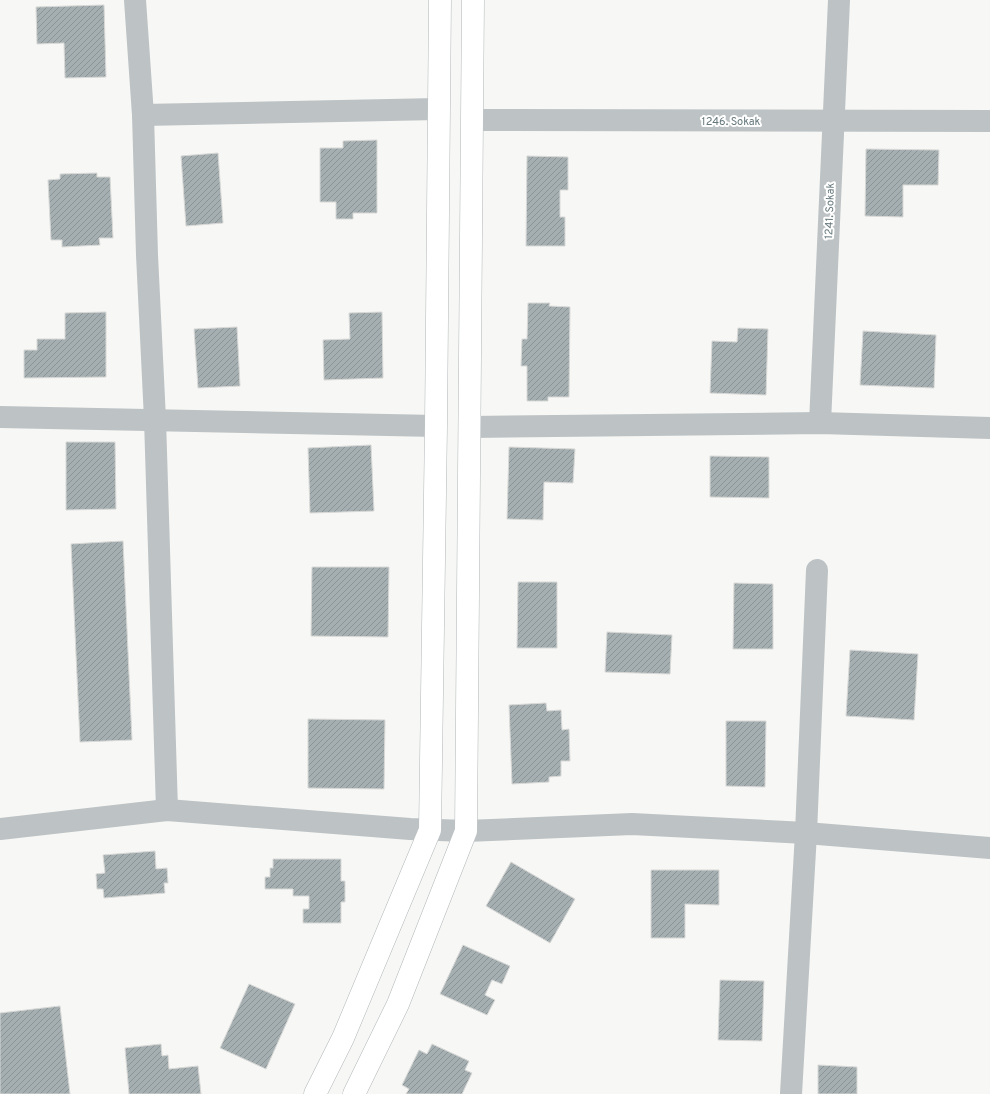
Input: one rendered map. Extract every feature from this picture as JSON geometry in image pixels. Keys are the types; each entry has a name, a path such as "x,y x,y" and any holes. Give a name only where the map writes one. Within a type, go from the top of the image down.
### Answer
{"main road":[{"path":"315,1094 343,1038 430,830 440,0"},
{"path":"354,1094 398,1004 466,831 474,0"}],"street":[{"path":"135,0 142,115 146,255 155,419 167,810"},
{"name":"1241. Sokak","path":"820,422 839,0"},
{"path":"142,115 438,109"},
{"name":"1246. Sokak","path":"473,120 990,121"},
{"path":"0,417 436,426"},
{"path":"471,427 820,422 990,428"},
{"path":"791,1094 806,833 817,570"},
{"path":"0,829 167,810 430,830 466,831 632,824 806,833 990,848"}],"building":[{"path":"104,5 106,77 65,78 64,43 37,44 36,7"},
{"path":"377,140 377,213 353,213 353,219 336,219 336,202 320,202 320,148 343,148 343,141"},
{"path":"866,149 939,150 938,185 903,185 903,217 865,216"},
{"path":"218,153 223,223 186,226 181,156"},
{"path":"527,156 568,157 568,190 560,190 560,217 565,217 565,246 526,246"},
{"path":"97,173 97,177 110,177 113,238 99,238 100,245 62,247 62,240 51,240 48,180 60,179 60,174"},
{"path":"528,303 550,303 549,306 570,307 569,397 548,397 548,401 527,401 527,366 521,366 522,339 527,339"},
{"path":"106,312 106,377 24,378 24,350 37,350 37,339 65,339 65,313"},
{"path":"382,312 383,378 324,380 323,340 350,339 349,313"},
{"path":"237,327 240,386 198,388 194,329"},
{"path":"738,328 768,329 766,395 710,393 712,341 737,342"},
{"path":"863,331 936,335 934,388 860,385"},
{"path":"66,442 115,442 116,509 66,510"},
{"path":"371,445 374,511 310,513 308,448"},
{"path":"509,447 575,449 573,483 544,482 543,520 507,519"},
{"path":"710,456 769,457 769,498 710,497"},
{"path":"123,541 132,740 80,742 71,544"},
{"path":"312,567 389,567 388,637 311,636"},
{"path":"518,582 557,582 557,648 517,648"},
{"path":"734,583 773,584 773,649 733,649"},
{"path":"607,632 672,635 670,674 605,672"},
{"path":"850,650 918,654 914,720 846,716"},
{"path":"546,703 547,711 561,710 562,730 569,729 570,761 561,761 561,776 549,777 549,782 512,784 509,705"},
{"path":"308,719 385,720 384,789 308,788"},
{"path":"726,721 766,721 765,787 726,786"},
{"path":"155,851 156,869 167,868 168,883 164,883 165,893 104,898 103,889 97,889 96,874 105,873 103,855"},
{"path":"273,859 341,859 341,881 345,881 345,902 341,902 341,923 303,923 303,909 309,909 309,896 293,896 293,889 265,889 265,877 270,877 270,868 273,868"},
{"path":"511,862 575,899 550,943 486,906"},
{"path":"651,870 719,870 719,905 685,904 685,938 651,938"},
{"path":"463,945 510,966 502,984 492,980 485,995 495,1000 487,1015 440,994"},
{"path":"720,980 764,981 762,1041 718,1040"},
{"path":"249,984 295,1004 266,1069 220,1048"},
{"path":"60,1006 70,1094 0,1094 0,1013"},
{"path":"161,1044 162,1056 168,1055 169,1069 198,1066 201,1094 129,1094 125,1048"},
{"path":"432,1044 469,1061 465,1070 472,1073 462,1094 406,1094 409,1089 402,1085 419,1050 427,1054"},
{"path":"818,1065 857,1067 857,1094 818,1094"}]}
